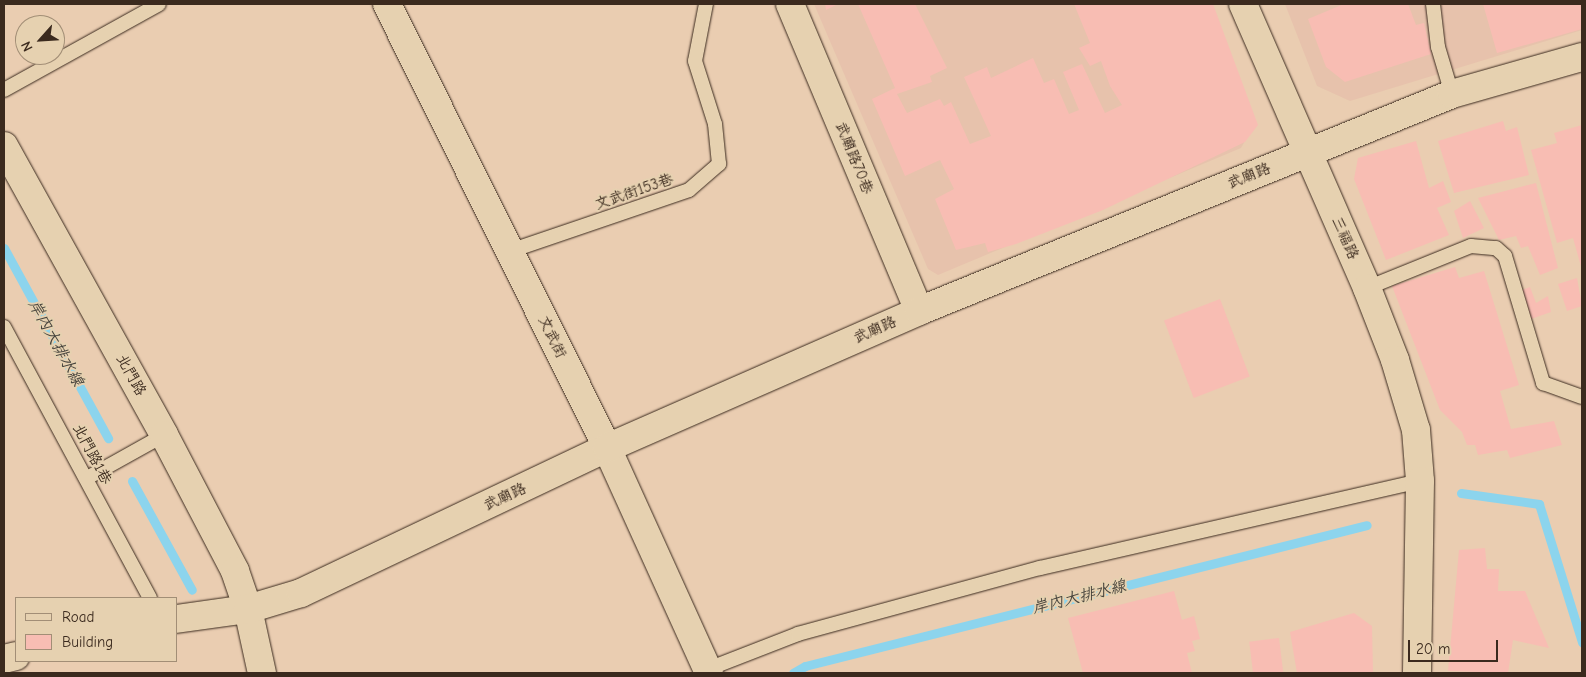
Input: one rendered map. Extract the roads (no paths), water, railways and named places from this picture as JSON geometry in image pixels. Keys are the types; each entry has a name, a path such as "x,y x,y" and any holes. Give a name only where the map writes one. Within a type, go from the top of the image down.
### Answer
{"street":[{"name":"武廟路70巷","path":"790,4 918,311"},
{"name":"三福路","path":"1243,4 1366,288 1395,360 1416,430 1420,481 1417,673"},
{"name":"文武街","path":"395,11 607,448 706,672"},
{"name":"武廟路","path":"178,619 248,609 301,593 607,448 918,311 1452,94 1582,57"},
{"name":"北門路","path":"4,146 164,434 235,571 248,609 262,673"}],"lane":[{"path":"4,90 159,4"},
{"name":"文武街153巷","path":"510,251 689,190 719,164 715,124 695,61 706,4"},
{"path":"1432,4 1438,47 1452,94"},
{"path":"1366,288 1471,246 1496,248 1505,256 1543,383 1582,397"},
{"name":"北門路1巷","path":"4,327 149,597"},
{"path":"87,478 164,434"},
{"path":"706,672 798,634 1040,568 1420,481"}],"waterway":[{"name":"岸內大排水線","path":"4,248 108,438"},
{"name":"岸內大排水線","path":"132,481 192,590"},
{"name":"岸內大排水線","path":"1461,493 1539,504 1582,642"},
{"name":"岸內大排水線","path":"793,673 805,666 1367,525"}]}
